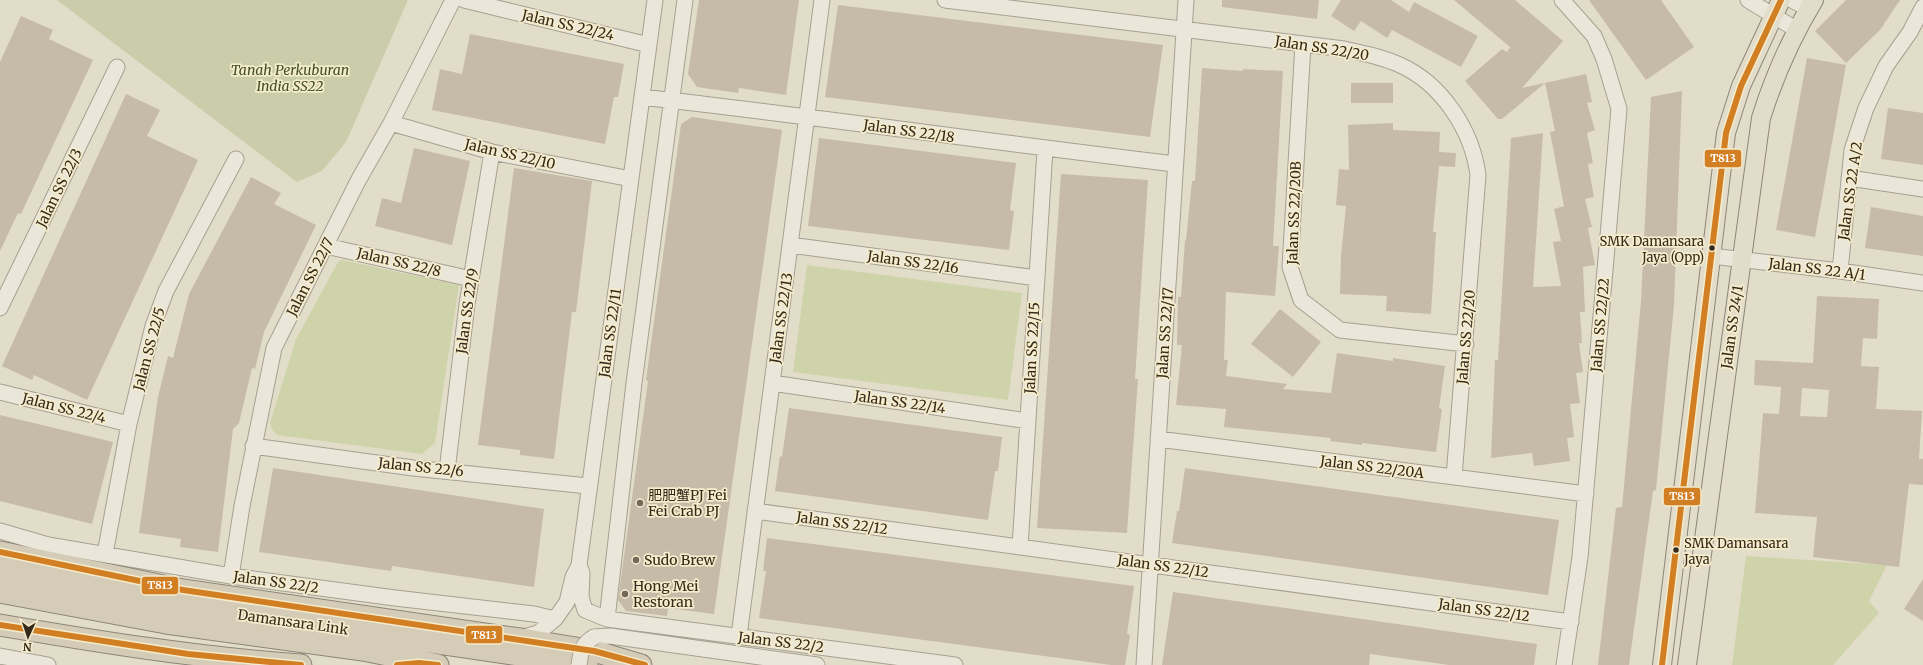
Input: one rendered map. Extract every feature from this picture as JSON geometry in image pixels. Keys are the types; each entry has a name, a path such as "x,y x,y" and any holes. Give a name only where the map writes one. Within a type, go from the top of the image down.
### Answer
{"highway":[{"path":"0,552 183,590 520,638 594,651 645,665"},
{"name":"Damansara Link","path":"0,571 104,594 166,613 429,664"},
{"name":"Damansara Link","path":"0,592 587,665"},
{"path":"0,625 148,650 244,661 301,665"},
{"path":"397,665 429,664"},
{"path":"626,665 641,664"}],"main road":[{"name":"Jalan SS 24/1","path":"1688,665 1761,118 1768,96 1797,30 1812,5"},
{"name":"Jalan SS 24/1","path":"1662,665 1726,133 1732,110 1748,69 1777,8"}],"street":[{"name":"Jalan SS 22/7","path":"231,576 253,446 274,348 358,179 391,123 453,0"},
{"name":"Jalan SS 22/24","path":"464,0 649,45"},
{"name":"Jalan SS 22/11","path":"520,638 538,633 555,619 567,602 573,578 579,564 588,486 655,0"},
{"path":"607,620 634,383 685,0"},
{"name":"Jalan SS 22/13","path":"739,636 822,0"},
{"name":"Jalan SS 22/20","path":"945,0 1344,49 1372,55 1400,65 1418,75 1435,88 1448,104 1465,130 1476,158 1478,175 1466,344 1454,477"},
{"name":"Jalan SS 22/17","path":"1144,665 1186,0"},
{"name":"Jalan SS 22/22","path":"1562,0 1594,36 1604,59 1619,109 1580,557 1564,665"},
{"path":"1748,0 1777,8 1797,30"},
{"path":"1792,0 1812,5"},
{"name":"Jalan SS 22 A/2","path":"1840,271 1852,150 1866,108 1886,66 1917,32 1923,7"},
{"name":"Jalan SS 22/20B","path":"1303,44 1290,266 1301,300 1340,330 1466,344"},
{"name":"Jalan SS 22/3","path":"0,308 117,68"},
{"name":"Jalan SS 22/18","path":"642,97 807,117 1045,149 1176,164"},
{"name":"Jalan SS 22/10","path":"391,123 492,152 631,180"},
{"name":"Jalan SS 22/15","path":"1020,547 1045,149"},
{"name":"Jalan SS 22/9","path":"447,471 471,279 492,152"},
{"name":"Jalan SS 22/5","path":"105,554 129,424 153,326 166,291 236,160"},
{"path":"1849,178 1923,189"},
{"name":"Jalan SS 22/16","path":"790,245 1037,278"},
{"name":"Jalan SS 22/8","path":"326,246 471,279"},
{"name":"Jalan SS 22 A/1","path":"1711,256 1840,271 1923,283"},
{"name":"Jalan SS 22/14","path":"772,383 1028,421"},
{"name":"Jalan SS 22/4","path":"0,392 129,424"},
{"name":"Jalan SS 22/20A","path":"1158,439 1586,494"},
{"name":"Jalan SS 22/6","path":"253,446 447,471 588,486"},
{"name":"Jalan SS 22/12","path":"755,511 1571,622"},
{"name":"Jalan SS 22/2","path":"0,531 48,545 231,576 395,598 534,614 555,619"},
{"name":"Jalan SS 22/2","path":"579,564 582,574 581,597 585,610 607,620 955,665"},
{"path":"579,665 580,653 585,642 594,637 610,636 817,665"},
{"path":"148,650 195,665"},
{"path":"0,656 48,665"}],"green space":[{"name":"Tanah Perkuburan India SS22","path":"57,0 408,0 346,142 322,171 297,182"},
{"path":"342,260 459,285 435,443 422,454 277,435 272,430 270,423 296,339 338,262"},
{"path":"807,265 1022,293 1008,400 793,372"},
{"path":"1746,556 1887,565 1869,601 1879,613 1833,665 1732,665"}],"building":[{"path":"699,0 799,0 786,95 739,88 738,93 697,87 688,74"},
{"path":"1222,0 1319,0 1317,19 1222,7"},
{"path":"1341,0 1391,0 1409,12 1414,2 1478,36 1461,67 1392,30 1387,38 1361,21 1354,31 1331,16"},
{"path":"1454,0 1515,0 1563,41 1522,88 1586,74 1592,102 1587,103 1595,130 1587,133 1593,163 1588,164 1594,197 1585,199 1592,227 1588,228 1595,265 1583,267 1585,312 1580,312 1582,343 1579,343 1583,372 1576,373 1580,403 1570,404 1574,437 1567,438 1570,461 1534,466 1532,453 1491,458 1495,360 1498,360 1511,138 1543,133 1533,287 1561,286 1553,242 1561,241 1554,209 1564,206 1550,132 1555,131 1545,83 1502,119 1498,119 1465,81 1502,49 1507,52 1510,47"},
{"path":"1589,0 1661,0 1694,47 1646,80"},
{"path":"1846,0 1900,0 1880,30 1846,63 1815,31"},
{"path":"838,5 1163,45 1150,137 825,97"},
{"path":"21,16 53,30 49,39 93,60 21,214 18,213 0,251 0,62"},
{"path":"470,34 624,64 618,97 614,97 605,144 432,110 440,69 462,74"},
{"path":"1807,58 1846,65 1815,237 1776,230"},
{"path":"1202,68 1243,71 1243,69 1283,71 1273,246 1279,246 1275,296 1226,292 1224,360 1228,360 1226,376 1287,384 1283,389 1331,393 1337,353 1393,361 1393,358 1445,366 1439,408 1442,409 1436,452 1362,443 1362,445 1330,441 1331,438 1224,427 1226,409 1176,405 1182,345 1177,345 1178,297 1181,297 1185,240 1192,181 1195,181"},
{"path":"1351,83 1393,83 1393,103 1351,103"},
{"path":"1682,91 1674,305 1656,490 1653,491 1629,665 1598,665 1616,508 1622,507 1641,301 1651,97"},
{"path":"126,94 160,110 147,136 198,160 87,400 34,375 32,380 2,366"},
{"path":"1888,108 1923,113 1923,165 1881,159"},
{"path":"692,117 782,130 714,614 668,608 667,616 626,611 618,600 681,124"},
{"path":"1393,123 1393,130 1440,132 1439,152 1456,153 1455,167 1439,166 1433,232 1436,232 1431,314 1386,311 1387,296 1340,294 1341,256 1346,206 1336,205 1339,169 1349,170 1348,125"},
{"path":"819,138 1016,163 1010,210 1014,211 1009,250 808,226"},
{"path":"414,148 470,161 452,245 375,226 382,198 401,203"},
{"path":"514,168 592,181 576,312 572,312 554,459 520,455 520,450 478,445"},
{"path":"1061,174 1148,180 1135,379 1138,379 1127,533 1037,528"},
{"path":"251,177 281,193 274,204 316,225 264,332 255,369 252,368 239,423 233,429 218,552 180,547 181,539 139,533 158,397 168,356 173,358 189,294"},
{"path":"1871,207 1923,216 1923,256 1865,248"},
{"path":"1817,296 1879,299 1877,339 1863,338 1861,366 1879,367 1876,409 1922,411 1919,459 1923,459 1923,485 1909,484 1899,567 1813,557 1817,517 1755,513 1763,413 1779,414 1781,387 1754,385 1755,360 1813,363","holes":["1802,388 1829,390 1827,417 1800,416"]},
{"path":"1280,309 1321,342 1293,377 1251,344"},
{"path":"789,408 1002,437 998,471 995,471 988,520 775,491 780,456 782,457"},
{"path":"0,415 113,442 92,524 0,501"},
{"path":"273,468 544,509 534,587 392,566 391,571 259,552"},
{"path":"1185,468 1559,520 1548,595 1172,543 1177,511 1179,511"},
{"path":"767,538 1134,586 1127,634 1130,635 1125,665 1111,665 759,618 766,571 763,571"},
{"path":"1923,579 1923,621 1904,609"},
{"path":"1173,592 1537,644 1534,665 1449,665 1370,654 1369,665 1162,665"}],"transit line":[{"name":"T813","path":"1662,665 1726,133 1741,86 1781,0"},
{"name":"T813","path":"0,552 183,590 594,651 645,665"},
{"name":"T813","path":"0,625 188,654 301,665"},
{"name":"T813","path":"397,665 419,663 438,665"}],"place":[{"name":"SMK Damansara Jaya (Opp)","path":"1712,248"},
{"name":"肥肥蟹PJ Fei Fei Crab PJ","path":"640,503"},
{"name":"SMK Damansara Jaya","path":"1676,550"},
{"name":"Sudo Brew","path":"636,560"},
{"name":"Hong Mei Restoran","path":"625,594"}]}
